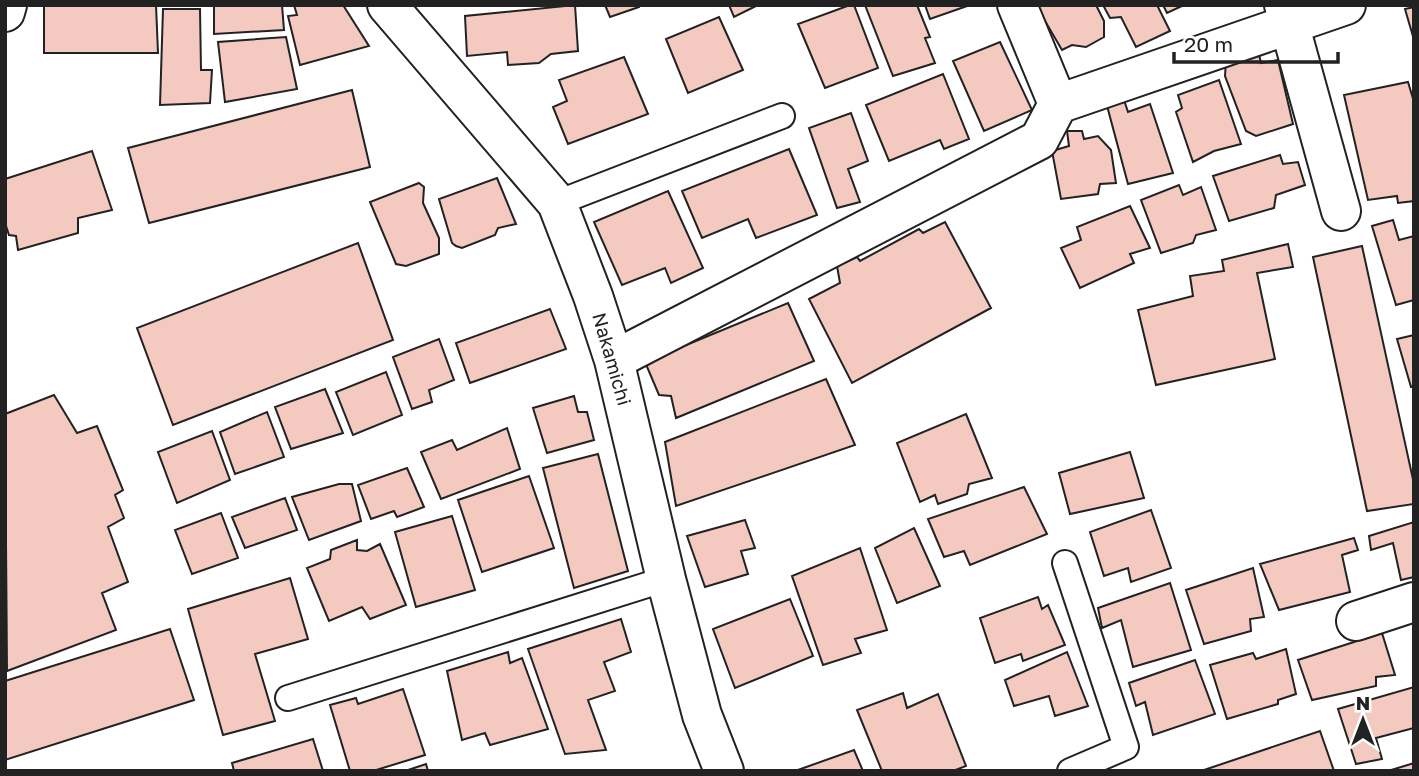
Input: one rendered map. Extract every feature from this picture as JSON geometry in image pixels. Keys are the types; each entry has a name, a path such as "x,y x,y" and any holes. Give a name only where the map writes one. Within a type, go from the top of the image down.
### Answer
{"street":[{"path":"5,12 7,5"},
{"name":"Nakamichi","path":"387,5 557,203 593,296 614,360 666,579 702,715 724,771"},
{"path":"1017,5 1058,104"},
{"path":"614,360 1039,140 1058,104 1287,14 1346,5"},
{"path":"1287,14 1341,211"},
{"path":"1356,621 1414,602"}],"lane":[{"path":"557,203 782,116"},
{"path":"1065,563 1126,747 1070,771"},
{"path":"288,698 666,579"}],"building":[{"path":"44,5 156,5 158,53 44,53"},
{"path":"214,5 282,5 284,30 214,34"},
{"path":"294,5 343,5 369,46 300,65 288,16 297,15"},
{"path":"575,5 578,51 551,54 539,63 508,65 507,52 467,56 465,16"},
{"path":"605,5 639,5 639,7 610,17"},
{"path":"729,5 758,5 734,17"},
{"path":"854,5 878,68 825,88 798,24"},
{"path":"865,5 917,5 930,37 925,38 935,63 893,76"},
{"path":"925,5 970,5 930,19"},
{"path":"1039,5 1096,5 1104,21 1104,37 1086,47 1072,45 1062,50 1038,9"},
{"path":"1103,5 1157,5 1170,31 1136,47 1121,17 1110,18"},
{"path":"1163,5 1184,5 1167,13"},
{"path":"1414,7 1414,40 1405,9"},
{"path":"163,9 200,9 201,70 212,70 210,103 160,105"},
{"path":"719,17 743,70 688,93 666,39"},
{"path":"286,37 297,89 225,102 218,42"},
{"path":"1000,42 1032,110 984,131 953,61"},
{"path":"1258,50 1261,63 1278,60 1293,124 1256,136 1246,131 1225,76 1226,60"},
{"path":"624,57 648,114 568,144 553,107 567,101 559,80"},
{"path":"943,74 969,139 944,149 940,140 889,161 866,105"},
{"path":"1219,80 1241,144 1214,151 1193,162 1176,112 1182,108 1178,95"},
{"path":"1408,82 1414,102 1414,201 1398,203 1397,196 1368,200 1344,95"},
{"path":"352,90 370,167 149,223 128,148"},
{"path":"1124,100 1128,112 1150,104 1173,173 1128,184 1106,102"},
{"path":"851,113 868,161 848,169 860,202 837,208 809,128"},
{"path":"1067,131 1082,131 1084,139 1098,136 1111,150 1116,183 1100,184 1098,194 1061,199 1052,151 1069,146"},
{"path":"789,149 817,215 756,238 748,219 702,238 682,191"},
{"path":"92,151 112,210 78,218 78,233 18,250 16,236 9,235 5,223 5,179"},
{"path":"1280,155 1283,164 1298,162 1305,185 1276,195 1274,208 1229,221 1213,176"},
{"path":"497,178 516,224 498,228 495,235 462,248 456,246 452,243 439,199"},
{"path":"419,183 424,187 423,203 439,238 439,254 406,266 396,264 370,202"},
{"path":"1179,185 1183,195 1201,187 1216,230 1196,235 1193,243 1161,253 1141,200"},
{"path":"668,191 703,268 671,283 665,268 622,285 594,222"},
{"path":"1130,206 1150,248 1130,254 1134,263 1080,288 1061,248 1081,240 1077,227"},
{"path":"1393,220 1399,240 1414,236 1414,300 1396,305 1372,226"},
{"path":"945,222 991,308 852,383 809,299 840,283 837,266 857,257 860,261 919,229 923,233"},
{"path":"358,243 393,340 173,425 137,328"},
{"path":"1288,244 1293,267 1257,273 1275,359 1156,385 1138,310 1193,296 1190,276 1224,271 1222,260"},
{"path":"1362,246 1414,484 1414,504 1367,511 1313,257"},
{"path":"788,303 814,361 676,418 671,396 659,395 645,362"},
{"path":"550,309 566,349 470,383 456,343"},
{"path":"1414,335 1414,386 1411,387 1397,339"},
{"path":"439,339 454,380 429,390 432,402 412,409 393,357"},
{"path":"386,372 402,415 353,435 336,392"},
{"path":"826,379 855,445 676,506 665,442"},
{"path":"325,389 343,433 291,449 275,407"},
{"path":"54,395 77,433 97,426 123,490 115,495 124,518 108,527 128,582 102,593 116,630 7,671 5,414"},
{"path":"574,396 578,412 587,412 594,440 547,453 533,408"},
{"path":"267,412 284,457 235,474 220,432"},
{"path":"966,414 992,478 969,484 967,494 938,504 935,495 920,502 897,443"},
{"path":"507,428 520,469 441,499 421,452 452,440 457,450"},
{"path":"212,431 230,480 177,503 158,452"},
{"path":"1130,452 1144,498 1070,514 1059,473"},
{"path":"598,454 628,571 574,588 543,468"},
{"path":"407,468 424,507 397,517 394,511 371,519 358,485"},
{"path":"529,476 554,548 482,572 458,500"},
{"path":"339,484 352,484 361,521 309,540 292,497"},
{"path":"1024,487 1047,534 970,565 964,551 944,557 928,519"},
{"path":"285,498 297,530 245,548 232,517"},
{"path":"1151,510 1171,568 1131,582 1128,568 1104,576 1090,532"},
{"path":"221,513 238,558 192,574 175,530"},
{"path":"452,516 475,590 416,607 395,532"},
{"path":"745,520 755,548 741,551 748,574 705,587 687,536"},
{"path":"1414,522 1414,577 1401,580 1393,543 1371,550 1369,536"},
{"path":"914,528 940,586 897,603 875,548"},
{"path":"1354,538 1358,550 1342,555 1350,592 1279,610 1260,564"},
{"path":"357,540 357,550 367,551 380,544 406,605 370,619 362,607 329,621 307,568 330,559 331,550"},
{"path":"860,548 887,630 855,639 861,653 823,665 792,576"},
{"path":"1253,568 1264,617 1250,619 1251,631 1204,644 1186,590"},
{"path":"290,578 308,639 255,654 275,721 223,735 188,609"},
{"path":"1170,583 1191,650 1133,667 1121,620 1102,628 1098,608"},
{"path":"1038,597 1042,609 1048,605 1065,645 1023,661 1021,654 995,663 980,618"},
{"path":"790,599 813,656 735,688 713,629"},
{"path":"621,619 631,652 604,662 615,691 588,700 606,750 565,754 528,649"},
{"path":"170,629 194,700 5,760 5,681"},
{"path":"1382,633 1395,675 1376,677 1376,686 1312,700 1298,660"},
{"path":"1286,649 1296,694 1278,700 1278,704 1227,719 1210,665 1253,653 1256,659"},
{"path":"508,652 510,663 522,658 548,729 490,745 485,733 462,740 447,671"},
{"path":"1067,652 1088,706 1055,716 1049,696 1014,706 1005,680"},
{"path":"1195,660 1215,714 1153,735 1145,702 1136,706 1129,683"},
{"path":"1414,687 1414,728 1376,738 1382,759 1356,764 1338,709"},
{"path":"403,689 425,755 373,771 350,771 330,705 356,698 358,704"},
{"path":"903,693 907,708 938,694 966,766 953,771 882,771 857,710"},
{"path":"1320,731 1334,771 1201,771"},
{"path":"313,739 323,771 234,771 232,763"},
{"path":"854,750 863,771 795,771"},
{"path":"1414,763 1414,771 1388,771"},
{"path":"426,764 428,771 405,771"}]}
